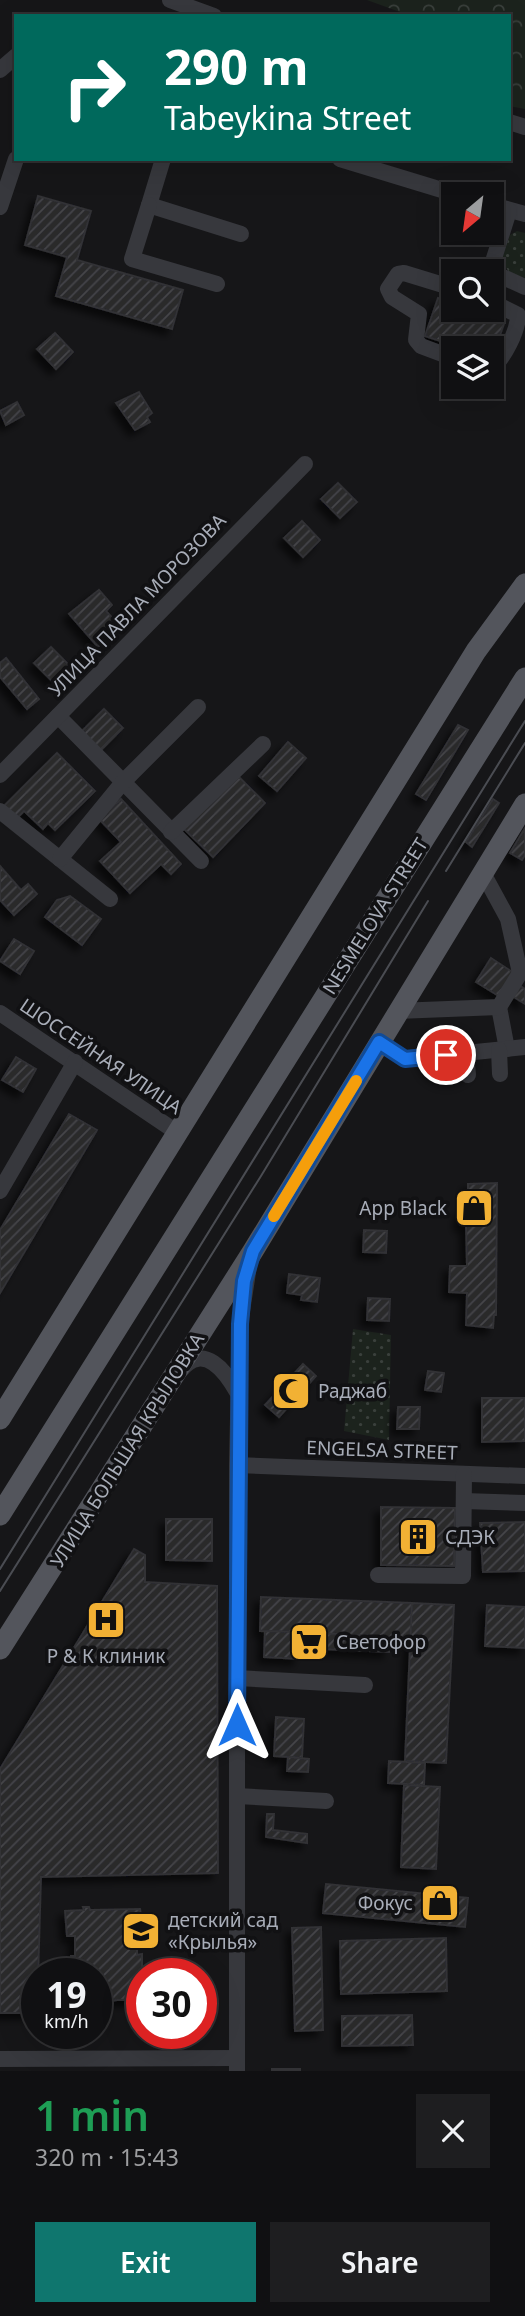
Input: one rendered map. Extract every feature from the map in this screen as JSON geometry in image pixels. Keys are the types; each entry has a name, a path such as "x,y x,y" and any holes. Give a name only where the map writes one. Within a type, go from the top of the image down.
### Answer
{"main road":[{"path":"0,1419 411,754 522,585"},
{"name":"NESMELOVA STREET","path":"0,1516 525,678"},
{"name":"УЛИЦА БОЛЬШАЯ КРЫЛОВКА","path":"0,1650 253,1251 525,804"}],"street":[{"path":"170,0 208,14"},
{"path":"0,70 14,58"},
{"path":"0,208 15,161"},
{"path":"162,161 132,259 217,284"},
{"path":"347,161 441,190"},
{"path":"149,205 241,234"},
{"path":"495,259 517,212"},
{"path":"441,284 404,273 398,275 388,289 392,297 419,314 415,340 421,346 441,354"},
{"path":"504,277 525,287"},
{"path":"504,308 518,315 518,323 504,352"},
{"name":"УЛИЦА ПАВЛА МОРОЗОВА","path":"0,775 305,464"},
{"path":"61,859 123,782 198,707"},
{"path":"58,716 201,861"},
{"path":"172,832 263,744"},
{"path":"0,811 110,899"},
{"path":"483,873 508,919 520,972 499,1007 503,1049 500,1073"},
{"path":"397,1011 499,1007"},
{"name":"ШОССЕЙНАЯ УЛИЦА","path":"0,1013 178,1133"},
{"path":"379,1042 405,1059 525,1047"},
{"path":"466,1053 468,1075"},
{"path":"0,1191 75,1062"},
{"path":"0,2059 156,2065 237,2064 238,1394 243,1295 253,1251"},
{"path":"157,1403 185,1366 198,1359 206,1359 222,1367 238,1394"},
{"name":"ENGELSA STREET","path":"237,1465 525,1476"},
{"path":"378,1575 463,1576 464,1474"},
{"path":"464,1501 525,1503"},
{"path":"237,1678 365,1685"},
{"path":"237,1796 326,1801"}],"green space":[{"path":"367,0 525,0 525,109 511,106 511,14 406,14"},
{"path":"517,231 525,233 525,278 509,272 504,259 501,259 510,235"},
{"path":"353,1329 391,1335 389,1440 344,1431"}],"building":[{"path":"38,196 91,211 77,260 183,290 172,329 56,296 67,257 25,245"},
{"path":"438,298 441,299 441,322 505,321 500,336 441,336 441,341 425,336"},
{"path":"55,333 73,352 56,369 37,349"},
{"path":"139,392 152,413 147,417 150,422 135,430 116,403"},
{"path":"17,402 24,415 6,425 0,411"},
{"path":"338,483 357,502 340,518 321,499"},
{"path":"302,521 320,540 303,557 284,538"},
{"path":"99,590 112,605 106,611 119,625 98,647 69,614"},
{"path":"51,647 70,666 53,682 34,663"},
{"path":"6,658 39,699 27,709 0,677 0,663"},
{"path":"104,709 123,728 101,750 82,731"},
{"path":"458,725 468,730 426,800 416,794"},
{"path":"288,742 306,758 277,791 259,776"},
{"path":"57,753 95,791 55,830 48,823 43,829 24,811 16,819 3,807"},
{"path":"236,774 265,803 213,857 183,828"},
{"path":"121,799 181,864 171,874 161,864 130,893 100,861 121,842 99,819"},
{"path":"493,799 499,803 472,847 466,842"},
{"path":"525,828 525,855 522,860 510,853"},
{"path":"0,866 21,890 28,884 37,894 14,915 0,900"},
{"path":"70,896 101,919 82,945 45,917 57,900"},
{"path":"14,939 34,951 20,974 0,961"},
{"path":"491,958 520,977 516,983 525,989 525,1004 509,994 505,1000 476,982"},
{"path":"16,1057 36,1069 23,1092 2,1080"},
{"path":"69,1114 97,1130 0,1293 0,1230"},
{"path":"497,1183 496,1315 493,1328 466,1325 467,1293 449,1292 450,1266 467,1266 466,1225 460,1225 461,1210 468,1209 468,1184"},
{"path":"364,1230 387,1231 386,1253 363,1252"},
{"path":"289,1274 320,1278 317,1302 301,1300 302,1295 287,1293"},
{"path":"368,1298 390,1299 389,1321 367,1320"},
{"name":"Раджаб","path":"303,1364 316,1376 279,1417 265,1405"},
{"path":"428,1371 444,1373 441,1392 425,1390"},
{"path":"482,1398 525,1398 525,1441 482,1442"},
{"path":"398,1407 420,1407 419,1429 397,1429"},
{"name":"СДЭК","path":"381,1507 455,1508 454,1566 381,1565"},
{"path":"166,1519 212,1519 212,1561 166,1560"},
{"path":"525,1522 525,1571 483,1572 480,1523"},
{"path":"134,1549 145,1555 145,1582 217,1586 218,1873 41,1877 39,1958 21,1958 21,2013 0,2013 0,1769"},
{"path":"261,1597 412,1603 411,1638 260,1631"},
{"path":"412,1603 454,1605 446,1763 405,1761"},
{"path":"487,1605 525,1607 525,1648 485,1646"},
{"path":"265,1631 300,1632 299,1659 264,1657"},
{"path":"300,1632 389,1637 389,1652 299,1648"},
{"path":"276,1717 304,1719 302,1758 274,1756"},
{"path":"288,1757 309,1759 308,1772 287,1771"},
{"path":"389,1761 425,1763 424,1785 388,1783"},
{"path":"404,1785 440,1787 436,1869 401,1867"},
{"path":"267,1814 274,1814 273,1830 307,1834 307,1843 266,1837"},
{"path":"326,1884 468,1898 465,1927 323,1913"},
{"path":"83,1907 89,1907 90,1910 140,1909 144,1934 137,1934 137,1955 142,1954 142,1958 126,1958 126,2000 112,2001 112,1958 71,1958 75,1956 75,1936 67,1936 65,1911 84,1910"},
{"path":"321,1927 323,2030 295,2031 292,1928"},
{"path":"446,1938 447,1991 341,1994 340,1941"},
{"path":"412,2015 413,2045 342,2046 342,2016"},
{"path":"300,2069 300,2071 272,2071"}],"tram line":[{"path":"0,1569 525,721"},
{"path":"446,871 525,743"},
{"path":"0,1591 261,1176 428,901"}],"slow traffic":[{"path":"274,1216 356,1081"}],"place":[{"name":"App Black","path":"474,1208"},
{"name":"Раджаб","path":"291,1391"},
{"name":"СДЭК","path":"418,1537"},
{"name":"Р & К клиник","path":"106,1620"},
{"name":"Светофор","path":"309,1642"},
{"name":"Фокус","path":"440,1903"},
{"name":"детский сад «Крылья»","path":"141,1931"}],"route":[{"path":"237,1725 240,1324 244,1281 253,1251 379,1042 405,1059 446,1055"}]}
